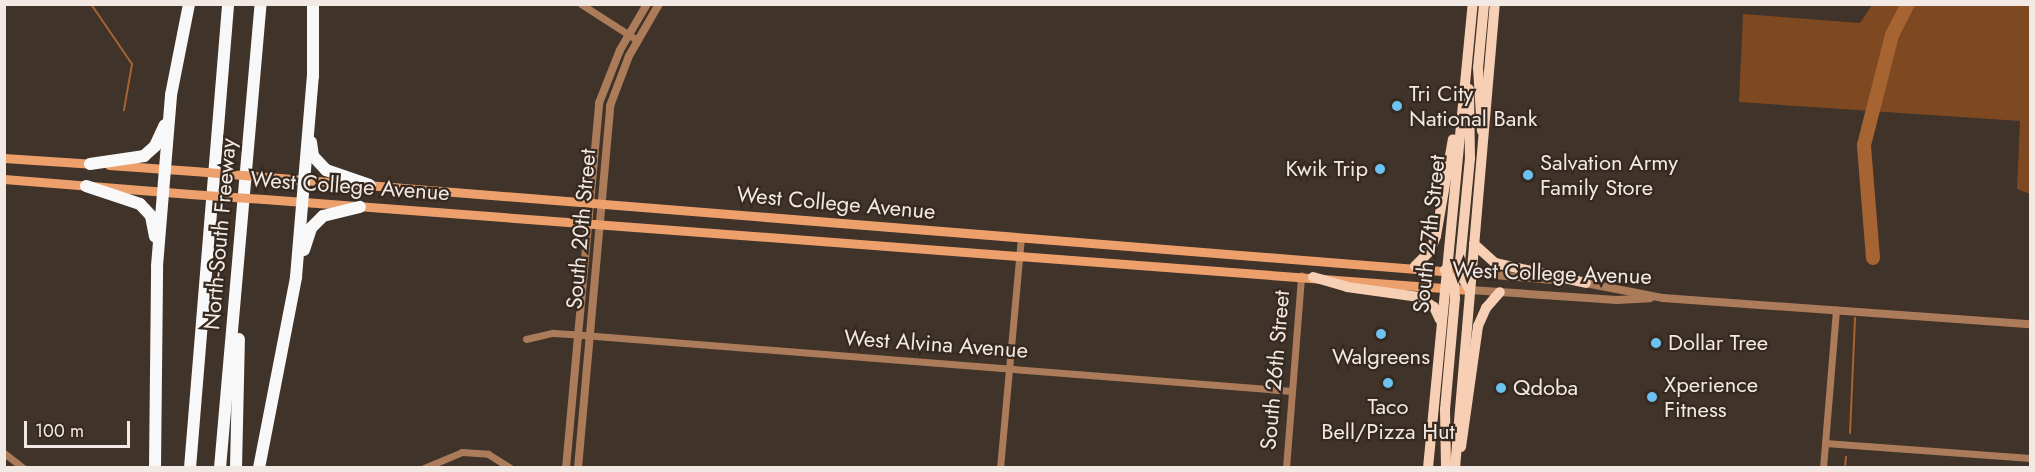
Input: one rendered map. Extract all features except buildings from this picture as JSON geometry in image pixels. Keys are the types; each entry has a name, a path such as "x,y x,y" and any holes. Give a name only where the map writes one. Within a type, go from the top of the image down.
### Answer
{"highway":[{"path":"157,266 165,192 169,113 189,4"},
{"name":"North-South Freeway","path":"190,468 228,4"},
{"name":"North-South Freeway","path":"220,468 261,4"},
{"path":"313,4 311,149 321,165 370,184"},
{"path":"90,164 144,156 160,139 169,113"},
{"path":"259,468 296,277 310,118"},
{"path":"86,186 131,200 146,210 155,230 157,266 155,468"},
{"path":"296,277 309,235 318,220 338,209 360,207"},
{"path":"236,468 241,248"},
{"path":"183,468 203,309"}],"main road":[{"name":"South 27th Street","path":"1428,468 1443,288 1473,4"},
{"path":"1484,4 1478,68 1479,119 1484,140"},
{"name":"South 27th Street","path":"1455,468 1495,4"},
{"path":"1468,56 1470,158 1459,272 1470,290"},
{"path":"1415,266 1430,252 1436,236 1446,161 1460,116"},
{"name":"West College Avenue","path":"4,158 370,184 601,205 1021,238 1415,266 1471,273"},
{"name":"West College Avenue","path":"4,179 360,207 587,221 1470,290"},
{"path":"1474,244 1494,263 1586,283"},
{"path":"1445,270 1455,290 1445,409 1446,468"},
{"path":"1313,277 1347,287 1419,297 1434,307 1440,321"},
{"path":"1455,468 1467,426 1478,326 1486,308 1500,292"}],"street":[{"path":"581,4 637,40"},
{"name":"South 20th Street","path":"566,468 599,103 629,35 647,4"},
{"name":"South 20th Street","path":"578,468 610,106 614,86 637,40 659,4"},
{"path":"1000,468 1021,238"},
{"name":"West College Avenue","path":"1471,273 1586,283 1662,298"},
{"name":"South 26th Street","path":"1286,468 1301,276"},
{"name":"West College Avenue","path":"1470,290 1617,300 1662,298 2031,324"},
{"path":"1823,468 1836,310"},
{"name":"West Alvina Avenue","path":"526,339 553,333 577,334 1292,391"},
{"path":"1825,443 2031,458"},
{"path":"424,468 462,452 488,454 510,468"},
{"path":"4,453 23,468"}],"shaded area":[{"path":"1872,5 2030,5 2030,194 2017,189 2020,121 1739,102 1743,14 1860,23"}],"waterway":[{"path":"91,4 132,64 124,110"},
{"path":"1873,258 1864,145 1892,35 1908,4"},
{"path":"1850,433 1855,318"},
{"path":"1845,468 1846,457"}],"place":[{"name":"Tri City National Bank","path":"1397,106"},
{"name":"Kwik Trip","path":"1380,169"},
{"name":"Salvation Army Family Store","path":"1528,175"},
{"name":"Walgreens","path":"1381,334"},
{"name":"Dollar Tree","path":"1656,343"},
{"name":"Taco Bell/Pizza Hut","path":"1388,383"},
{"name":"Qdoba","path":"1501,388"},
{"name":"Xperience Fitness","path":"1652,397"}]}
